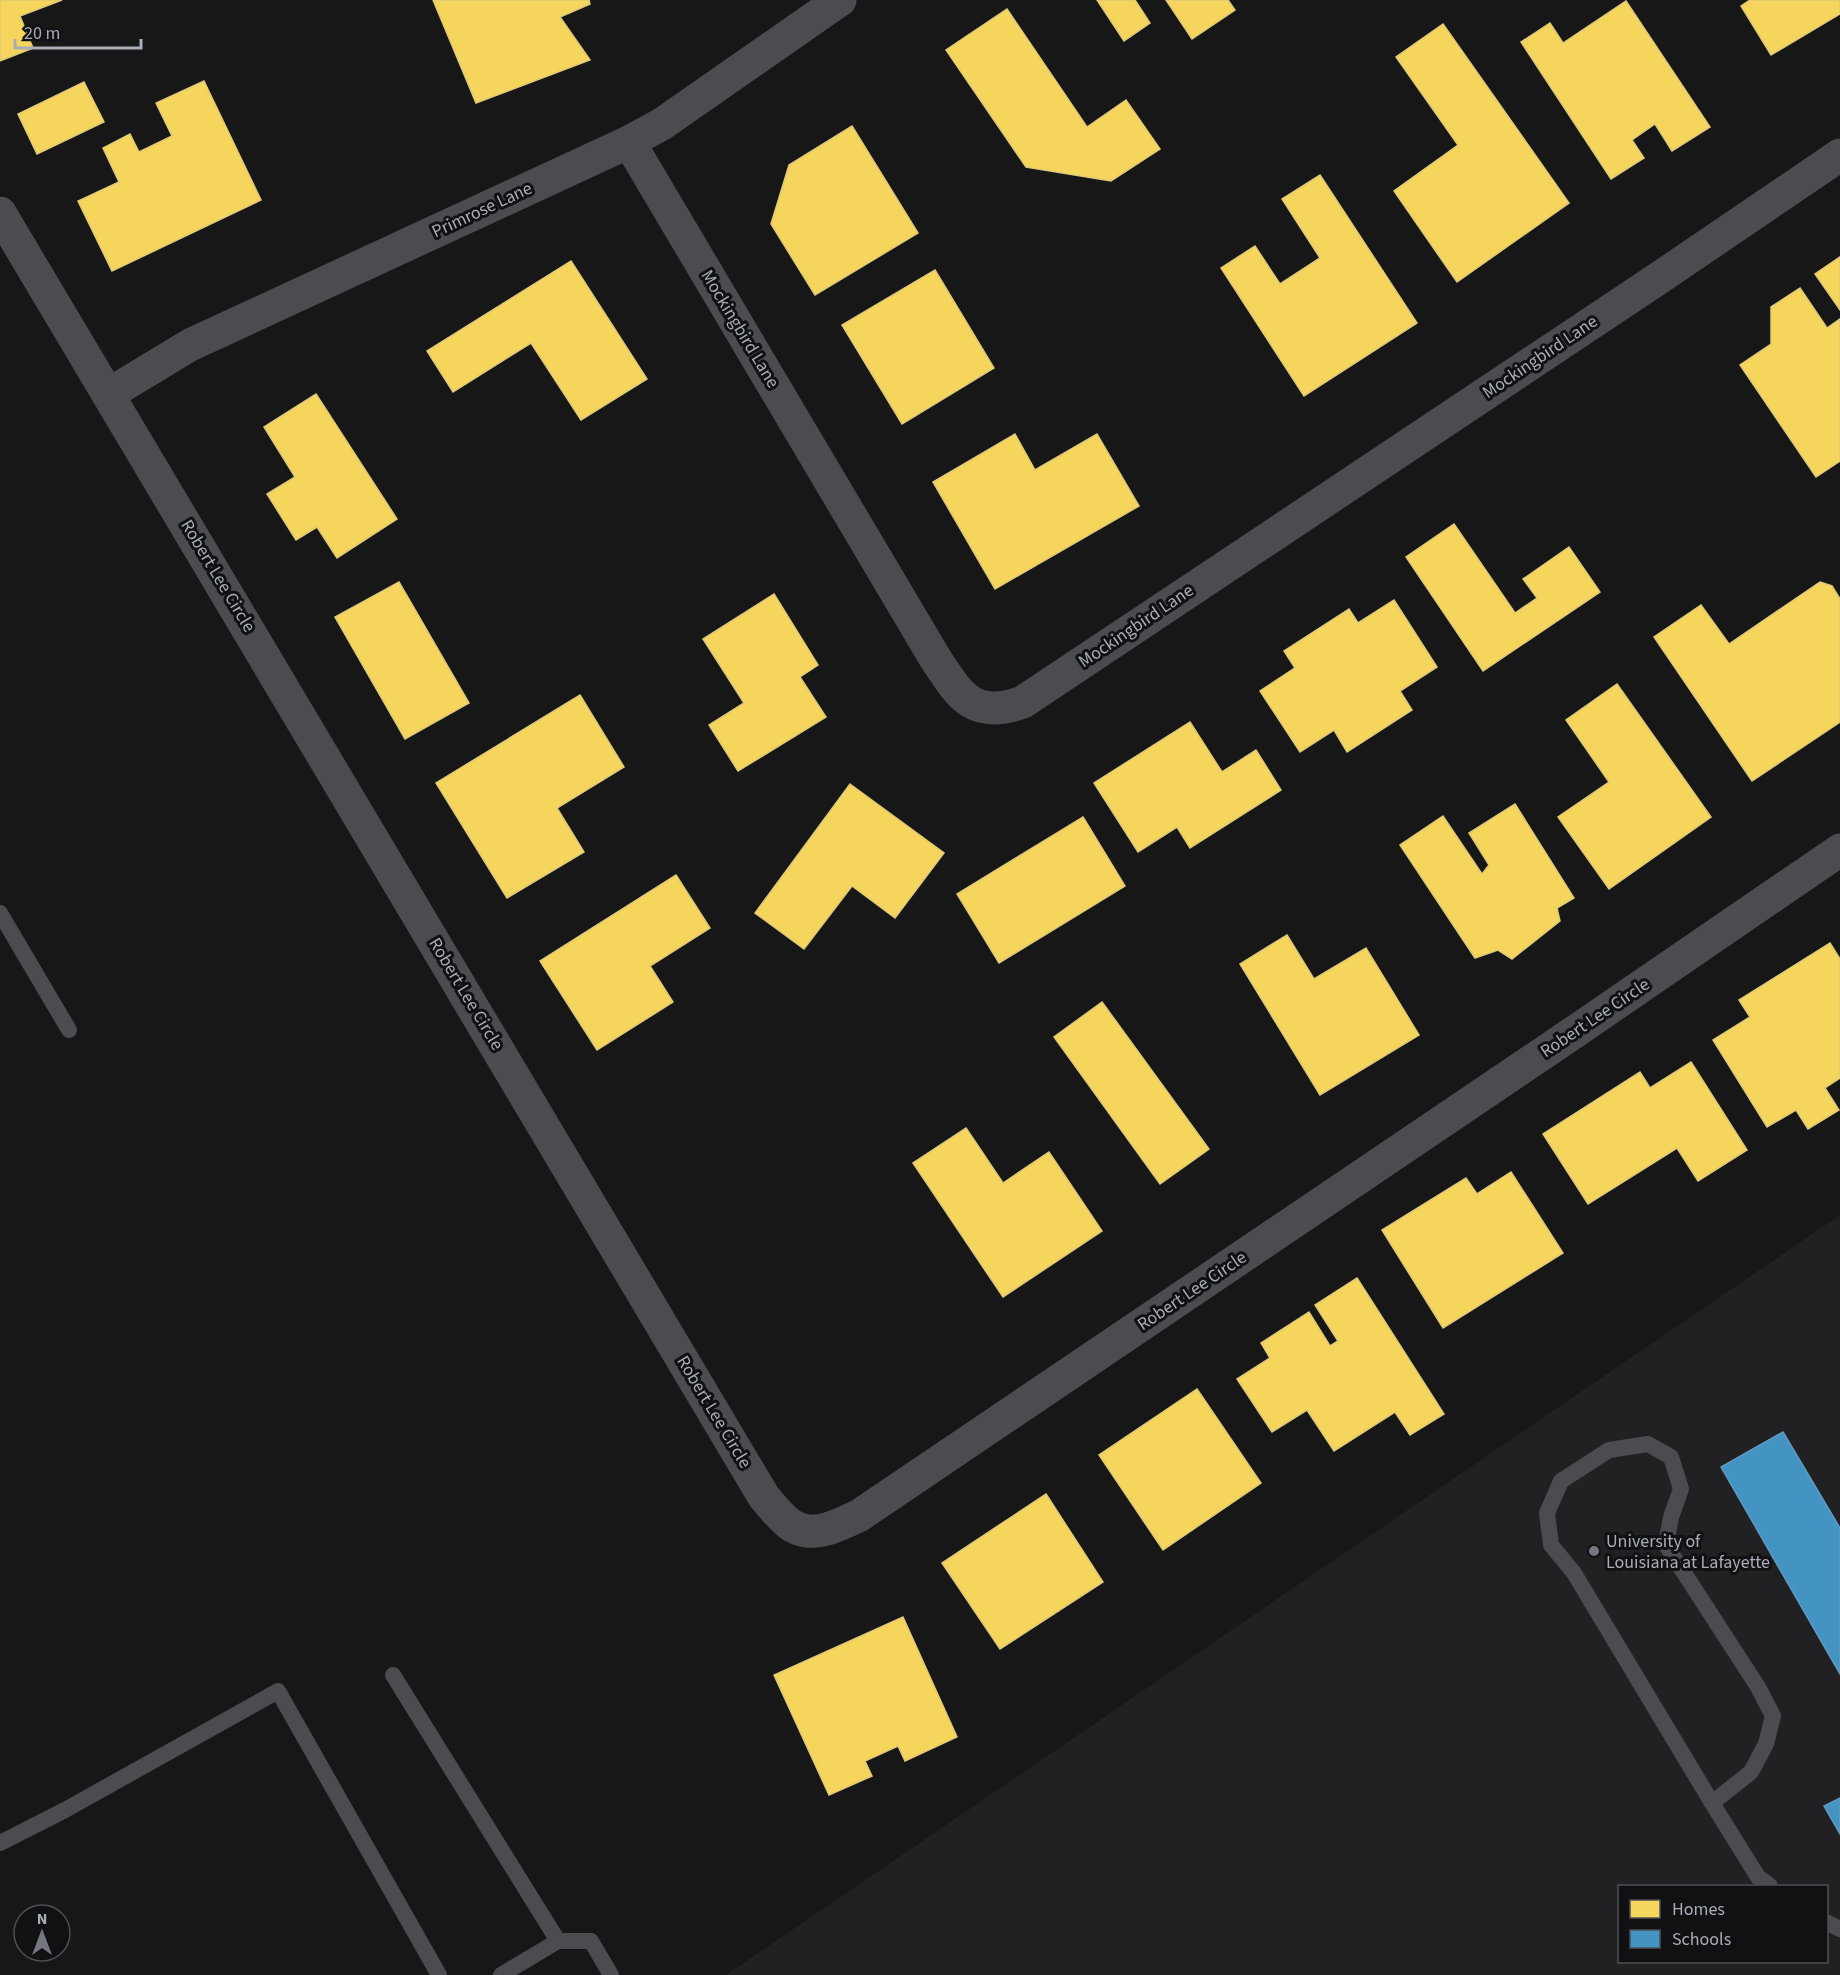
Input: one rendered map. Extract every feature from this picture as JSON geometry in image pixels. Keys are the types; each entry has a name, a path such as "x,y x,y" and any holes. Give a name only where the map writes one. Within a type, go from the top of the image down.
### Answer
{"street":[{"name":"Primrose Lane","path":"109,394 190,345 629,142 662,124 840,0"},
{"name":"Mockingbird Lane","path":"629,142 935,658 955,689 971,703 987,709 1007,707 1023,702 1840,155"},
{"name":"Robert Lee Circle","path":"0,213 764,1497 786,1522 800,1530 815,1532 829,1529 860,1515 1840,850"}],"lane":[{"path":"0,913 69,1030"},
{"path":"1712,1803 1750,1772 1766,1744 1773,1716 1758,1687 1666,1545 1671,1518 1681,1489 1671,1457 1648,1443 1609,1450 1561,1481 1547,1513 1551,1545 1574,1573 1712,1803 1758,1877 1768,1885"},
{"path":"393,1675 558,1941"},
{"path":"0,1844 278,1691 440,1975"},
{"path":"501,1975 558,1941 591,1941 611,1975"}],"shaded area":[{"name":"University of Louisiana at Lafayette","path":"1840,1215 1840,1975 726,1975"}],"building: Homes":[{"path":"0,0 62,0 20,16 33,48 0,61"},
{"path":"433,0 589,0 590,4 560,17 590,60 476,103"},
{"path":"1097,0 1135,0 1150,23 1124,41"},
{"path":"1166,0 1228,0 1235,10 1192,39"},
{"path":"1750,0 1840,0 1840,14 1771,55 1741,6"},
{"path":"1626,1 1710,127 1672,151 1655,124 1632,140 1644,158 1611,179 1521,42 1550,23 1563,43"},
{"path":"1007,9 1087,127 1126,100 1160,149 1111,181 1026,167 946,50"},
{"path":"1443,24 1569,203 1457,282 1394,191 1458,145 1396,57"},
{"path":"204,81 261,200 112,271 78,201 119,182 103,148 130,134 139,152 172,136 156,103"},
{"path":"84,82 104,122 37,154 18,114"},
{"path":"852,126 918,233 815,295 771,224 789,165"},
{"path":"1320,175 1417,323 1304,396 1221,268 1255,246 1280,284 1320,258 1282,199"},
{"path":"1840,257 1840,310 1815,274"},
{"path":"571,261 647,379 581,420 531,343 453,392 427,351"},
{"path":"935,270 994,368 902,424 842,325"},
{"path":"1800,288 1827,328 1840,319 1840,461 1816,477 1740,365 1771,344 1771,307"},
{"path":"316,394 397,519 337,558 317,527 296,540 267,494 295,477 264,427"},
{"path":"1015,434 1035,470 1097,434 1139,506 995,589 933,482"},
{"path":"1454,524 1515,613 1537,598 1523,579 1569,547 1600,592 1483,671 1406,557"},
{"path":"399,582 469,703 405,739 335,617"},
{"path":"1820,582 1832,586 1840,599 1840,722 1752,781 1654,637 1701,605 1729,644"},
{"path":"774,594 818,665 800,677 826,717 738,771 709,725 744,703 703,639"},
{"path":"1394,600 1437,667 1400,691 1412,710 1347,752 1334,730 1300,752 1260,691 1295,668 1284,651 1349,609 1358,623"},
{"path":"1617,684 1711,817 1609,889 1558,817 1609,782 1566,720"},
{"path":"580,695 624,767 557,808 584,852 507,898 436,783"},
{"path":"1190,722 1222,772 1256,750 1281,790 1190,848 1177,827 1138,852 1094,783"},
{"path":"850,784 944,853 895,918 852,886 804,949 755,913"},
{"path":"1515,804 1574,898 1557,908 1560,921 1512,959 1498,950 1475,958 1400,845 1443,816 1482,874 1489,865 1469,833"},
{"path":"1083,817 1125,886 999,963 957,894"},
{"path":"676,875 710,928 650,966 673,1002 597,1050 540,961"},
{"path":"1287,935 1314,979 1366,948 1419,1035 1320,1095 1240,964"},
{"path":"1830,943 1840,959 1840,1078 1825,1088 1839,1110 1808,1129 1796,1110 1767,1127 1713,1040 1750,1017 1739,1000"},
{"path":"1102,1002 1209,1149 1160,1184 1054,1037"},
{"path":"1691,1062 1747,1150 1698,1181 1677,1148 1588,1204 1543,1134 1640,1072 1650,1088"},
{"path":"966,1128 1003,1183 1049,1152 1102,1231 1003,1297 913,1163"},
{"path":"1511,1172 1563,1253 1443,1328 1382,1230 1466,1178 1477,1194"},
{"path":"1357,1278 1444,1414 1410,1435 1395,1412 1334,1451 1307,1410 1272,1432 1237,1379 1270,1358 1261,1343 1309,1312 1330,1346 1338,1341 1315,1305"},
{"path":"1197,1389 1261,1483 1163,1550 1099,1455"},
{"path":"1046,1494 1103,1582 1000,1649 942,1563"},
{"path":"903,1617 957,1737 905,1761 898,1746 865,1761 872,1776 829,1795 774,1675"}],"building: Schools":[{"path":"1783,1432 1840,1528 1840,1674 1721,1467"},
{"path":"1840,1798 1840,1834 1824,1806"}],"place":[{"name":"University of Louisiana at Lafayette","path":"1594,1551"}]}
